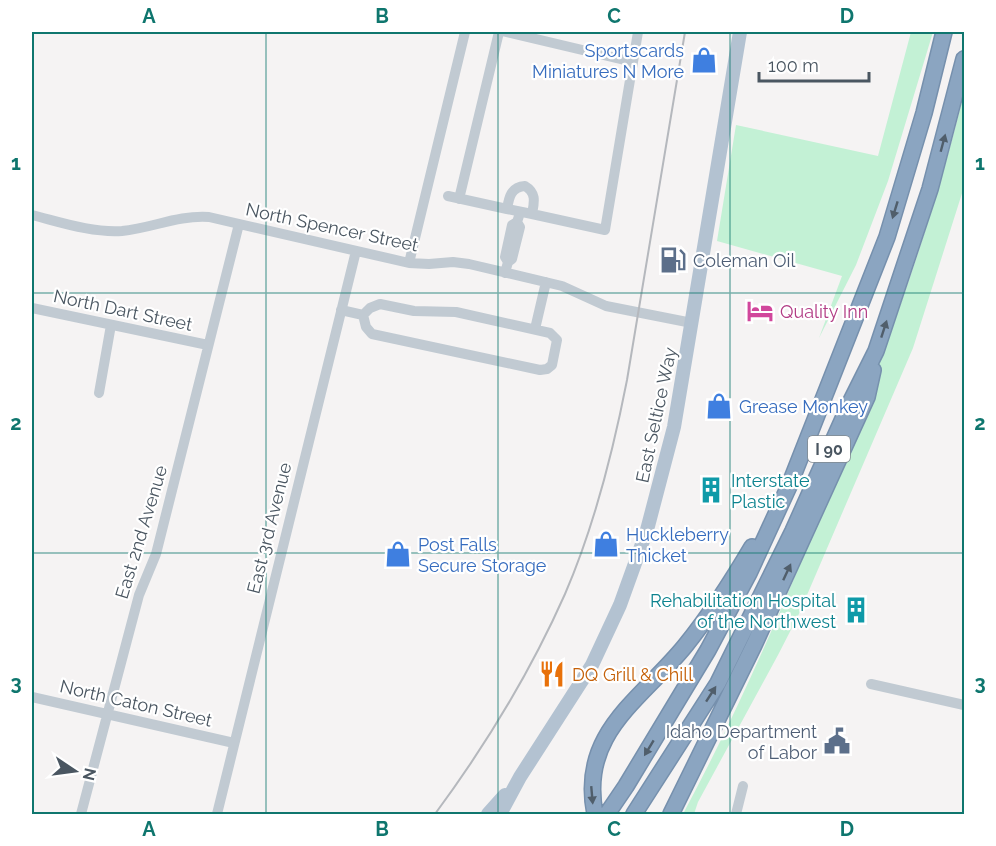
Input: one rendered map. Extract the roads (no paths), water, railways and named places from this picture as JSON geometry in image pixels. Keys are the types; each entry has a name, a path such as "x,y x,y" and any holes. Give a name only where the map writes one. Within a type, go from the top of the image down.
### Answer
{"highway":[{"name":"I 90","path":"607,814 708,650 749,573 789,486 887,237 924,113 944,32"},
{"name":"I 90","path":"634,814 718,683 793,531 876,351 930,189 964,59"},
{"path":"671,814 754,645 867,397 876,351"},
{"path":"595,814 591,789 592,775 602,743 615,721 665,668 705,620 789,486"}],"main road":[{"name":"East Seltice Way","path":"500,814 520,777 592,665 628,582 647,530 674,427 740,32"},
{"name":"East Seltice Way","path":"488,814 520,777"}],"street":[{"path":"409,262 465,32"},
{"path":"499,32 454,197 507,209 518,217 520,227 512,259 506,267"},
{"path":"506,32 633,62"},
{"path":"518,217 532,214 605,230 638,32"},
{"path":"507,209 510,194 514,189 525,186 531,189 534,195 532,214"},
{"name":"North Spencer Street","path":"32,215 115,231 136,229 186,217 208,217 409,262 506,267 566,287 589,300 606,306 692,323"},
{"name":"East 2nd Avenue","path":"81,814 139,595 156,554 239,224"},
{"name":"East 3rd Avenue","path":"217,814 356,251"},
{"path":"535,329 546,282"},
{"path":"380,304 414,311 456,312 550,333 557,340 552,365 543,370 372,334 366,327 363,315 370,308 380,304"},
{"name":"North Dart Street","path":"32,308 208,345"},
{"path":"341,310 363,315"},
{"path":"99,393 111,324"},
{"path":"871,684 964,705"},
{"name":"North Caton Street","path":"32,697 234,743"},
{"path":"736,814 742,786"}],"railway":[{"path":"435,814 472,762 537,652 565,594 594,516 609,462 627,380 685,32"}],"place":[{"name":"Sportscards Miniatures N More","path":"704,60"},
{"name":"Coleman Oil","path":"673,260"},
{"name":"Quality Inn","path":"760,311"},
{"name":"Grease Monkey","path":"719,406"},
{"name":"Interstate Plastic","path":"711,490"},
{"name":"Huckleberry Thicket","path":"606,544"},
{"name":"Post Falls Secure Storage","path":"398,554"},
{"name":"Rehabilitation Hospital of the Northwest","path":"856,610"},
{"name":"DQ Grill & Chill","path":"552,674"},
{"name":"Idaho Department of Labor","path":"837,741"}]}
